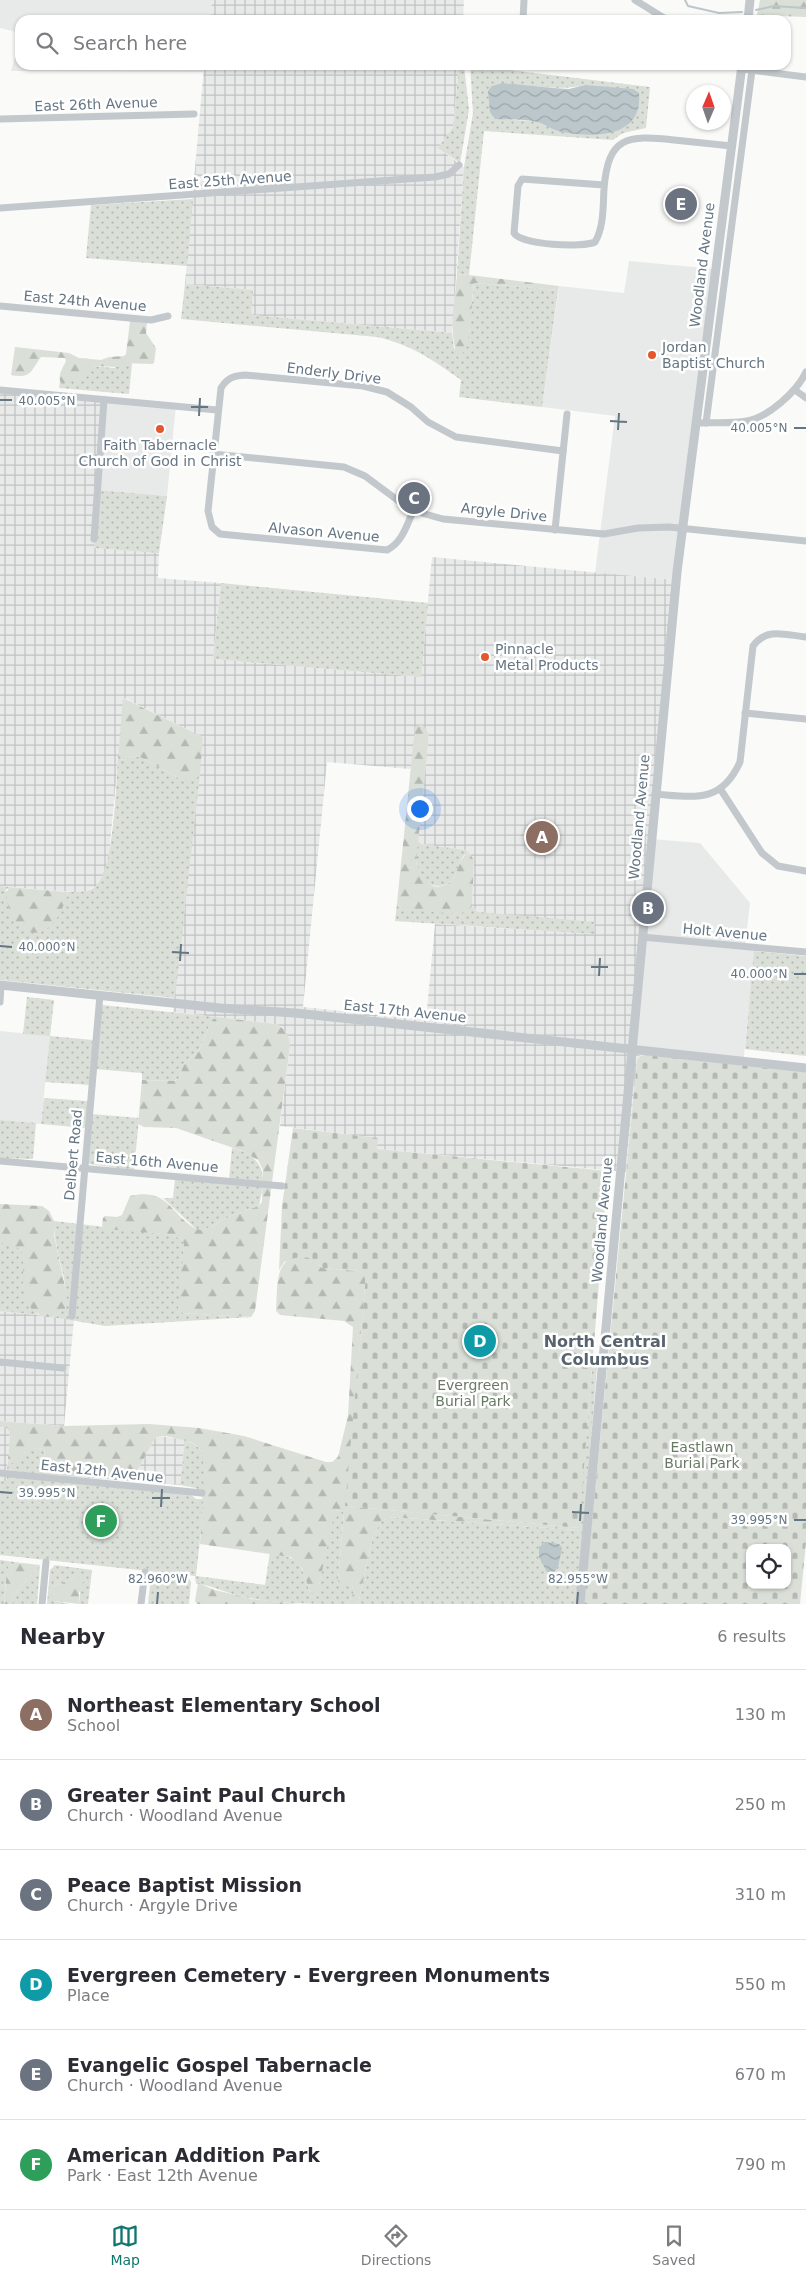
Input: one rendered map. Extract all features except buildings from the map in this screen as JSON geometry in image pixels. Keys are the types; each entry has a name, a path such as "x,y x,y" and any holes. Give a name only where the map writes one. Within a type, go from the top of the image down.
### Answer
{"street":[{"path":"523,15 524,0"},
{"path":"635,0 658,15"},
{"path":"748,15 750,0"},
{"name":"Woodland Avenue","path":"580,1604 655,794 682,528 742,70"},
{"path":"706,423 752,70 806,77"},
{"name":"East 26th Avenue","path":"0,119 194,114"},
{"path":"604,185 528,177 520,181 513,228 516,237 576,246 595,242 601,227 604,185 609,159 616,148 628,140 644,137 732,146"},
{"name":"East 25th Avenue","path":"0,208 436,177 449,174 458,166"},
{"name":"East 24th Avenue","path":"0,306 151,320 168,316"},
{"path":"696,423 749,421 778,405 796,390 806,372"},
{"name":"Enderly Drive","path":"217,410 218,396 225,381 234,376 364,386 387,392 411,407 428,422 456,438 563,451"},
{"path":"0,390 217,410 213,454"},
{"path":"796,390 806,398"},
{"path":"94,539 104,400"},
{"path":"556,530 567,414"},
{"name":"Argyle Drive","path":"213,454 344,467 365,476 400,502 425,514 443,519 604,534 638,528 682,528 806,541"},
{"name":"Alvason Avenue","path":"213,454 208,511 212,528 220,534 229,537 387,550 395,546 400,539 414,509"},
{"path":"655,794 696,797 721,790 733,778 740,762 752,646 759,638 767,634 806,637"},
{"path":"745,713 806,719"},
{"path":"721,790 762,853 778,866 806,871"},
{"name":"Holt Avenue","path":"642,937 806,952"},
{"path":"0,1002 1,985"},
{"name":"East 17th Avenue","path":"1,985 295,1013 806,1068"},
{"name":"Delbert Road","path":"72,1316 100,995"},
{"name":"East 16th Avenue","path":"0,1161 282,1186"},
{"path":"0,1362 63,1368"},
{"name":"East 12th Avenue","path":"0,1473 202,1493"},
{"path":"42,1604 46,1562"},
{"path":"141,1604 145,1572"}],"shaded area":[{"path":"0,0 212,0 210,15 15,15 15,32 0,28"},
{"path":"212,0 464,0 463,15 210,15"},
{"path":"15,57 15,70 203,70 203,72 11,71"},
{"path":"204,70 459,70 453,127 438,148 464,167 452,333 250,315 253,290 185,284"},
{"path":"629,261 715,269 675,580 595,573 615,416 542,407 559,286 624,293"},
{"path":"0,390 106,399 94,548 159,553 158,578 221,583 213,659 421,677 432,557 675,580 632,1048 640,1056 637,1061 626,1172 377,1149 377,1138 280,1126 290,1046 282,1027 276,1024 173,1012 203,737 124,698 109,854 104,876 96,886 82,893 0,886","holes":["429,734 417,841 421,844 466,850 470,854 474,860 472,906 478,912 594,934 435,924 426,1020 303,1007 327,762 410,769"]},
{"path":"106,399 176,405 167,496 98,490"},
{"path":"651,839 700,843 750,903 745,946 755,947 743,1065 649,1054 640,1056 632,1048"},
{"path":"0,1031 50,1036 41,1124 0,1120"},
{"path":"0,1311 74,1319 64,1426 0,1421"},
{"path":"0,1427 7,1428 10,1432 6,1481 0,1481"},
{"path":"160,1436 185,1440 180,1485 128,1481 134,1477 155,1438"}],"green space":[{"path":"760,0 806,0 806,17 757,15"},
{"path":"459,70 465,70 469,110 460,163 438,148 453,127"},
{"path":"470,70 511,70 650,87 646,128 623,133 613,140 484,131 469,275 457,274 464,167 473,113","holes":["503,83 555,88 585,85 545,125 535,121 495,119"]},
{"path":"193,199 187,266 86,258 91,205"},
{"path":"457,274 559,286 558,290 474,283 471,323 464,351 459,359 453,339"},
{"path":"474,283 558,290 542,407 459,397 461,380 412,349 390,340 377,337 181,319 185,284 253,290 251,315 452,333 454,349 469,334"},
{"path":"130,321 147,322 146,333 156,348 154,363 123,363 119,367 92,366 85,378 62,384 60,375 66,361 65,358 41,357 26,375 11,375 15,347 69,353 79,358 101,360 109,357 124,356 126,354"},
{"path":"123,363 132,363 129,394 59,388 60,381 62,384 92,366 114,368"},
{"path":"98,490 167,496 159,553 94,548"},
{"path":"221,583 428,603 421,677 213,659"},
{"path":"123,698 203,737 200,773 195,781 184,781 142,758 135,756 121,760 118,758"},
{"path":"422,724 429,734 416,863 426,880 430,884 439,887 453,881 460,862 465,855 470,854 474,860 472,906 468,911 458,914 402,909 397,903 415,727"},
{"path":"135,756 184,781 194,781 200,773 175,998 0,980 0,886 9,887 5,891 68,895 67,892 86,891 96,886 102,877 107,863 113,826 118,758 121,760"},
{"path":"417,841 421,844 466,850 470,854 464,855 453,881 440,886 434,885 424,880 418,868 416,861"},
{"path":"9,887 67,892 68,895 52,925 38,932 30,932 22,928 15,921 8,903 7,894"},
{"path":"397,903 402,909 468,911 472,906 478,912 595,922 594,934 395,921"},
{"path":"754,951 806,956 806,1056 745,1049"},
{"path":"27,997 54,1000 50,1036 23,1034"},
{"path":"102,1005 217,1017 212,1020 199,1050 183,1065 179,1079 174,1081 142,1080 142,1073 95,1069"},
{"path":"217,1017 276,1024 286,1033 290,1046 255,1311 251,1317 182,1313 178,1309 184,1244 181,1239 173,1235 108,1229 102,1226 105,1216 117,1217 122,1215 130,1196 143,1194 153,1195 161,1199 187,1223 196,1229 204,1230 231,1216 259,1206 262,1202 263,1170 258,1160 242,1151 176,1128 144,1127 138,1124 142,1080 174,1081 179,1079 183,1065 199,1050 212,1020"},
{"path":"50,1036 93,1040 90,1085 45,1082"},
{"name":"Eastlawn Burial Park","path":"649,1054 806,1071 806,1542 800,1604 584,1604 637,1061 640,1056"},
{"path":"44,1098 88,1101 86,1128 41,1124"},
{"path":"91,1114 139,1118 134,1170 89,1164"},
{"path":"0,1120 36,1123 33,1159 0,1158"},
{"name":"Evergreen Burial Park","path":"293,1128 378,1138 377,1149 608,1171 579,1528 345,1506 366,1276 358,1271 322,1268 313,1260 305,1257 284,1262 279,1270 282,1206"},
{"path":"232,1148 250,1155 258,1163 261,1168 263,1181 229,1179"},
{"path":"175,1179 263,1185 259,1206 231,1216 204,1230 196,1229 163,1198 173,1198"},
{"path":"0,1204 42,1206 49,1211 54,1221 54,1235 67,1296 65,1309 51,1317 39,1315 27,1302 23,1291 21,1249 0,1242"},
{"path":"54,1221 173,1235 181,1239 184,1244 182,1313 251,1317 105,1326 52,1317 65,1309 66,1298 54,1232"},
{"path":"0,1242 21,1248 24,1267 24,1291 30,1306 38,1315 0,1311"},
{"path":"299,1256 311,1257 322,1268 358,1271 366,1275 346,1506 579,1528 578,1530 391,1517 381,1521 373,1536 358,1604 345,1604 351,1598 353,1591 352,1585 342,1585 338,1581 344,1513 340,1510 335,1511 318,1590 314,1594 310,1592 302,1568 291,1557 200,1544 204,1468 201,1451 191,1442 166,1436 155,1438 134,1477 128,1481 42,1474 45,1448 28,1451 15,1463 10,1463 8,1459 10,1432 7,1428 0,1427 0,1421 63,1426 149,1424 199,1428 244,1436 326,1462 332,1462 338,1457 348,1416 353,1327 344,1321 280,1315 276,1311 278,1280 284,1264 290,1259"},
{"path":"593,1356 598,1356 577,1604 358,1604 373,1536 381,1521 391,1517 578,1530"},
{"path":"185,1440 198,1447 203,1460 204,1491 196,1576 265,1585 270,1552 288,1557 298,1563 310,1592 318,1590 332,1519 335,1511 340,1510 344,1513 338,1581 342,1585 352,1585 353,1588 352,1596 345,1604 277,1602 236,1595 209,1586 196,1584 195,1576 0,1555 0,1481 6,1481 7,1476 190,1494 196,1499 203,1499 196,1488 180,1485"},
{"path":"45,1448 42,1474 7,1470 8,1459 10,1463 30,1449"},
{"path":"0,1560 22,1563 10,1565 6,1579 4,1604 0,1604"},
{"path":"22,1563 40,1565 17,1591 12,1604 4,1604 9,1565"},
{"path":"40,1565 37,1604 12,1604 17,1591"},
{"path":"55,1565 92,1570 88,1604 80,1604 80,1591 74,1577 53,1586 53,1601 70,1604 47,1604 50,1570"},
{"path":"78,1575 83,1577 84,1580 79,1593 80,1604 53,1601 50,1591 53,1586"},
{"path":"151,1576 189,1579 191,1582 189,1604 148,1604"},
{"path":"198,1583 215,1590 252,1599 300,1604 197,1604 195,1601"}],"water":[{"path":"503,83 569,89 585,85 633,89 639,93 638,108 633,119 625,127 614,132 589,135 562,132 533,121 495,119 490,112 488,91 492,86"},
{"path":"545,1542 559,1544 562,1548 558,1567 554,1572 547,1572 539,1557 539,1547"}],"waterway":[{"path":"685,0 688,6 719,13 742,12"},
{"path":"756,10 774,6 806,8"}],"place":[{"name":"Evangelic Gospel Tabernacle","path":"681,204"},
{"name":"Jordan Baptist Church","path":"652,355"},
{"name":"Faith Tabernacle Church of God in Christ","path":"160,429"},
{"name":"Peace Baptist Mission","path":"414,498"},
{"name":"Pinnacle Metal Products","path":"485,657"},
{"name":"Northeast Elementary School","path":"542,837"},
{"name":"Greater Saint Paul Church","path":"648,908"},
{"name":"Evergreen Cemetery - Evergreen Monuments","path":"480,1341"},
{"name":"American Addition Park","path":"101,1521"}],"district":[{"name":"North Central Columbus","path":"605,1350"}]}
